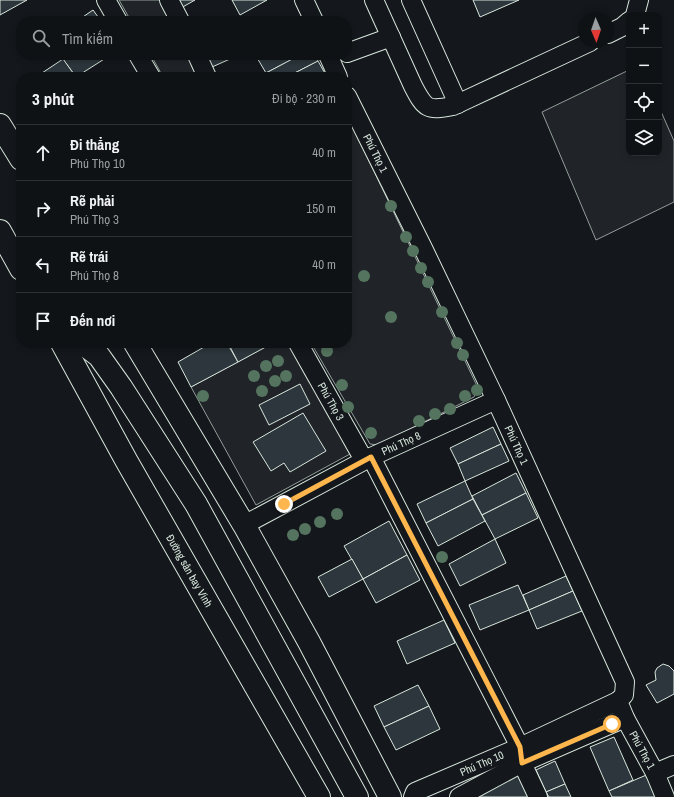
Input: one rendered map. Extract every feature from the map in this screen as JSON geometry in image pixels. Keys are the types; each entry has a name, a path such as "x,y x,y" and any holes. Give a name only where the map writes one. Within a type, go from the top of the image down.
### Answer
{"main road":[{"path":"0,125 16,151"},
{"path":"0,231 16,260"},
{"name":"Đường sân bay Vinh","path":"65,348 126,460 319,797"},
{"path":"89,348 99,356 121,387 196,504 357,797"},
{"path":"138,348 244,525 309,642 390,797"},
{"path":"215,539 244,525"}],"street":[{"path":"106,0 115,16"},
{"path":"169,0 177,16"},
{"path":"304,0 312,16"},
{"path":"374,0 413,86 424,104 429,108 438,109 458,104 578,48"},
{"path":"411,0 458,104"},
{"path":"636,12 639,0"},
{"path":"614,31 626,24"},
{"path":"352,51 391,38"},
{"path":"141,60 148,72"},
{"path":"198,60 204,72"},
{"path":"337,60 338,72"},
{"name":"Phú Thọ 1","path":"352,106 423,248 496,400 625,682 624,695 618,701 625,718 655,773 665,797"},
{"name":"Phú Thọ 3","path":"301,348 368,459 521,755 538,797"},
{"name":"Phú Thọ 8","path":"244,525 368,459 496,400"},
{"name":"Phú Thọ 10","path":"459,797 521,755 618,701"},
{"name":"Phú Thọ 10","path":"413,797 415,792 625,718"},
{"path":"655,773 674,766"}],"shaded area":[{"path":"119,0 160,0 168,16 128,16"},
{"path":"154,60 189,60 195,72 160,72"},
{"path":"626,71 626,156 662,156 662,114 674,141 674,202 596,240 542,112"},
{"path":"352,125 478,388 474,397 378,445 370,444 314,348 352,348"},
{"path":"264,348 292,348 350,454 256,505 191,387"}],"building":[{"path":"0,0 27,0 0,15"},
{"path":"177,0 195,0 181,8"},
{"path":"232,0 267,0 240,15"},
{"path":"473,0 519,0 480,17"},
{"path":"93,10 97,16 84,16"},
{"path":"64,60 103,60 84,72 72,72"},
{"path":"64,60 72,72 44,72"},
{"path":"208,60 228,60 212,67"},
{"path":"258,60 291,60 268,72 265,72"},
{"path":"291,60 318,61 297,72 268,72"},
{"path":"318,61 324,72 297,72"},
{"path":"202,348 230,348 238,362 191,387 178,362"},
{"path":"231,348 264,348 238,362"},
{"path":"300,384 310,404 269,425 259,405"},
{"path":"303,413 326,451 290,472 284,463 271,471 253,442"},
{"path":"493,427 501,444 458,464 450,448"},
{"path":"501,444 509,461 465,481 458,464"},
{"path":"516,473 526,493 482,515 472,496"},
{"path":"465,481 473,499 426,523 417,504"},
{"path":"526,493 538,518 495,539 482,515"},
{"path":"473,499 485,521 438,546 426,523"},
{"path":"389,521 407,555 363,579 344,546"},
{"path":"495,539 506,563 460,586 449,564"},
{"path":"407,555 420,580 376,603 363,579"},
{"path":"352,559 363,579 329,597 318,577"},
{"path":"566,576 573,591 529,610 523,595"},
{"path":"518,585 529,610 480,630 469,605"},
{"path":"573,591 582,611 537,629 529,610"},
{"path":"444,620 455,643 407,664 397,641"},
{"path":"663,664 669,666 674,671 674,694 657,703 646,685 656,680 655,672 657,668"},
{"path":"418,685 429,706 384,727 374,706"},
{"path":"429,706 440,729 396,750 384,727"},
{"path":"614,737 633,780 609,791 590,747"},
{"path":"555,761 565,784 546,792 536,770"},
{"path":"519,772 531,797 470,797"},
{"path":"651,773 660,795 655,797 612,797 609,791"},
{"path":"565,784 571,797 549,797 546,792"}],"route":[{"path":"284,504 371,457 520,747 522,763 612,724"}]}
